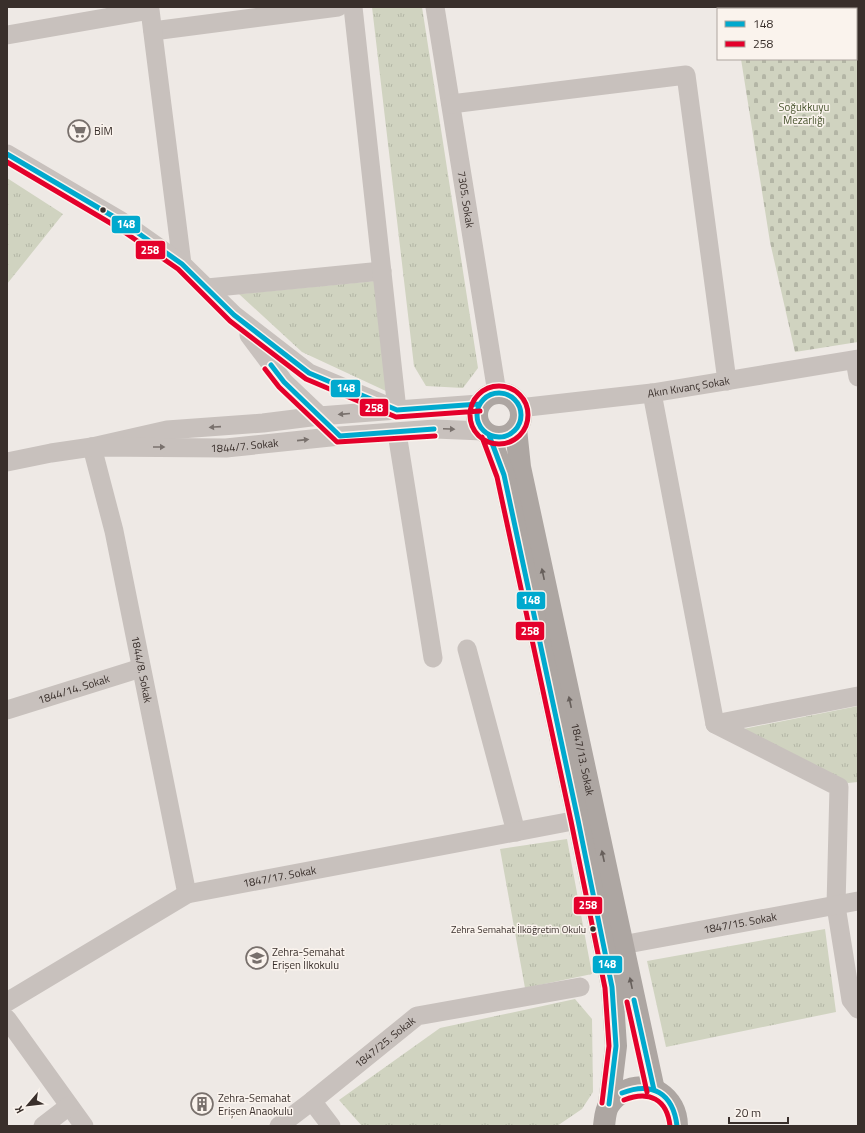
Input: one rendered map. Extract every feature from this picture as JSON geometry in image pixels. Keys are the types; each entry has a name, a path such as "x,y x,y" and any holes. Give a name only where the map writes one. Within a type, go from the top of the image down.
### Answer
{"main road":[{"path":"504,394 511,397 516,402 517,419 510,434 496,436 486,433 479,425 477,411 488,398 504,394"},
{"name":"1847/13. Sokak","path":"517,419 520,467 654,1090"},
{"name":"1847/13. Sokak","path":"486,433 504,475 578,820 612,988 616,1046 603,1118"},
{"path":"603,1118 618,1095 629,1089 641,1087 654,1090 664,1096 672,1106 677,1117 677,1126"}],"street":[{"path":"153,31 338,7"},
{"path":"353,7 397,410"},
{"name":"7305. Sokak","path":"435,7 451,104 488,398"},
{"path":"7,35 153,8 153,31 182,264"},
{"path":"451,104 686,75 727,381"},
{"path":"7,154 121,221 182,264 234,315 309,373 397,410"},
{"path":"207,288 382,270"},
{"path":"234,315 284,382 340,436"},
{"name":"Akın Kıvanç Sokak","path":"517,419 652,393 727,381 857,365"},
{"path":"652,393 715,724"},
{"path":"92,447 167,430 263,423 319,416 397,410 488,398"},
{"name":"1844/7. Sokak","path":"7,462 51,453 92,447 226,448 340,436 435,429 486,433"},
{"path":"397,433 433,658"},
{"name":"1844/8. Sokak","path":"92,447 114,531 187,894"},
{"path":"467,649 516,832"},
{"name":"1844/14. Sokak","path":"7,710 142,668"},
{"path":"715,724 858,696"},
{"path":"715,724 839,787 836,906 851,1000 858,1009"},
{"name":"1847/17. Sokak","path":"7,1002 187,894 578,820"},
{"name":"1847/15. Sokak","path":"622,945 858,901"},
{"name":"1847/25. Sokak","path":"279,1126 312,1102 417,1016 580,987"},
{"path":"7,1019 84,1126"},
{"path":"312,1102 331,1126"},
{"path":"43,1126 69,1106"}],"green space":[{"path":"372,7 422,7 478,368 463,388 426,386 414,366"},
{"name":"Soğukkuyu Mezarlığı","path":"858,7 858,342 795,352 770,242 741,60 857,60 857,8 732,8"},
{"path":"7,178 63,214 7,284"},
{"path":"375,281 388,392 302,352 239,294"},
{"path":"858,706 858,782 848,783 743,729"},
{"path":"567,839 592,974 525,988 500,849"},
{"path":"825,929 836,1012 666,1047 647,961"},
{"path":"575,999 592,1019 593,1092 582,1109 557,1126 362,1126 339,1100 440,1028"},
{"path":"467,1113 475,1126 446,1126"}],"transit line":[{"name":"148","path":"7,154 121,221 182,264 234,315 309,373 397,410 479,404"},
{"name":"258","path":"7,162 117,227 178,269 230,321 306,379 396,417 480,411"},
{"name":"148","path":"271,365 284,382 340,436 434,429"},
{"name":"258","path":"265,369 279,387 337,442 435,436"},
{"name":"258","path":"499,386 510,388 523,399 526,404 528,415 526,426 515,439 510,442 499,444 488,442 475,431 472,426 470,415 472,404 483,391 488,388 499,386"},
{"name":"148","path":"499,393 511,397 517,403 521,415 517,427 511,433 499,437 487,433 481,427 477,415 481,403 487,397 499,393"},
{"name":"148","path":"489,435 504,475 578,820 612,987 616,1046 609,1104"},
{"name":"258","path":"482,437 497,477 571,821 605,988 609,1046 602,1103"},
{"name":"148","path":"634,1000 654,1090"},
{"name":"258","path":"627,1002 647,1092"},
{"name":"148","path":"622,1093 643,1088 652,1089 659,1093 666,1098 671,1105 677,1126"},
{"name":"258","path":"624,1100 641,1096 655,1099 661,1103 665,1109 670,1126"}],"place":[{"name":"BİM","path":"79,131"},
{"name":"Zehra Semahat İlköğretim Okulu","path":"593,929"},
{"name":"Zehra-Semahat Erişen İlkokulu","path":"257,958"},
{"name":"Zehra-Semahat Erişen Anaokulu","path":"202,1104"}]}
